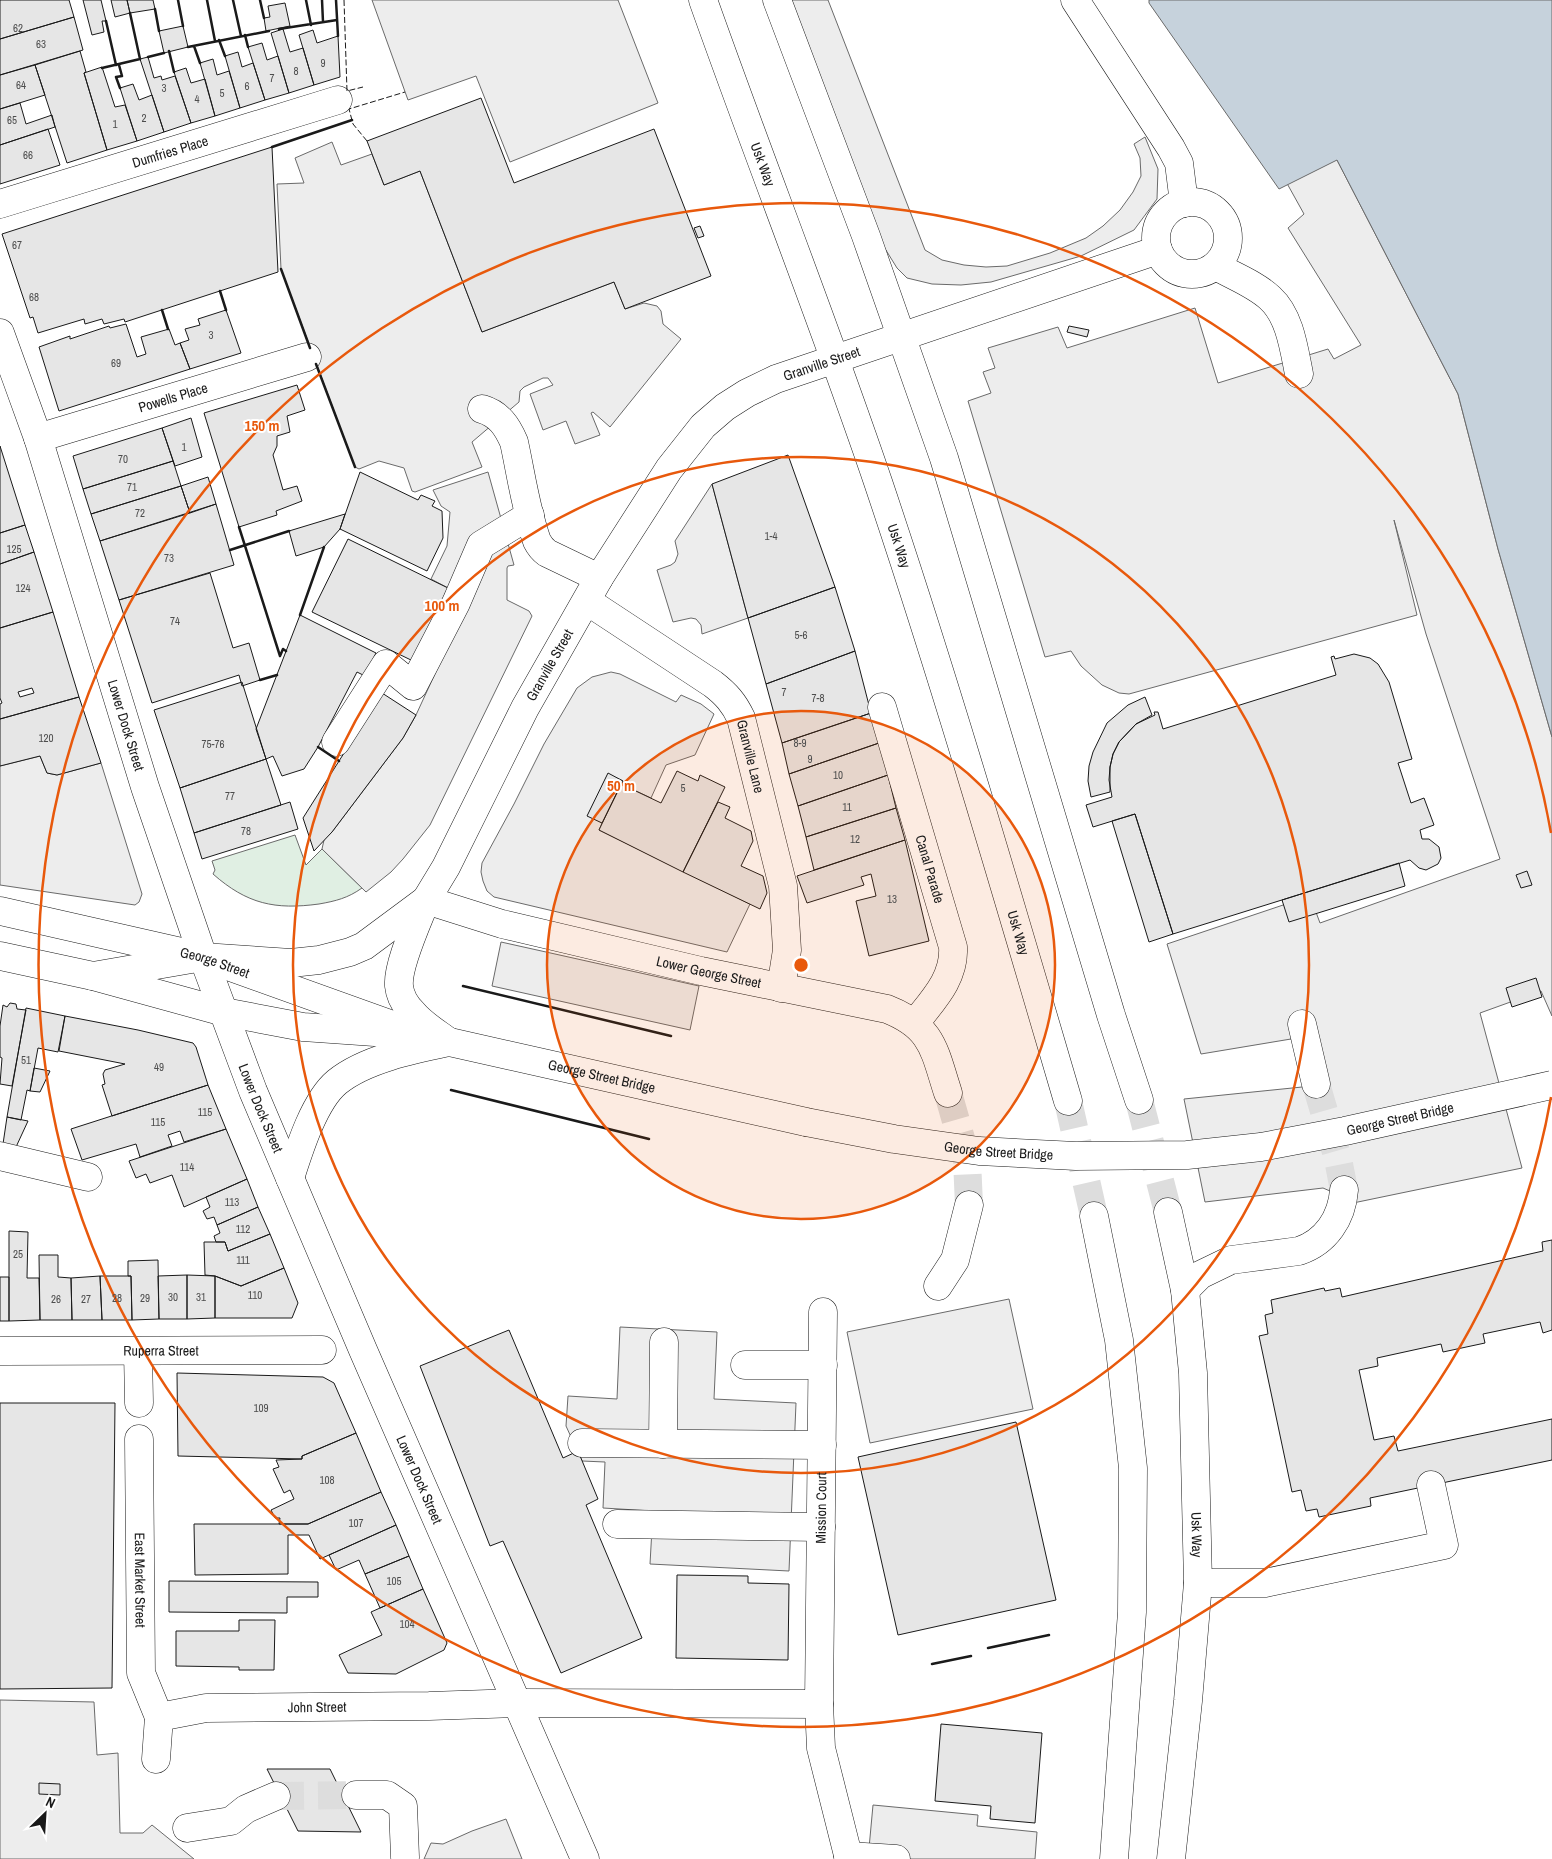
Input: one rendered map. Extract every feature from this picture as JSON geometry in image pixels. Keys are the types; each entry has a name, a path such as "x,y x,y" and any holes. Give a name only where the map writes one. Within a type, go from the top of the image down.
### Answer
{"street":[{"name":"Usk Way","path":"703,0 836,359 954,712 1068,1101"},
{"path":"777,0 866,236 944,458 1111,1015 1139,1100"},
{"path":"1075,0 1171,148 1179,163 1184,203"},
{"name":"Dumfries Place","path":"0,204 338,100"},
{"path":"1196,202 1208,206 1218,213 1225,223 1229,235 1228,247 1223,258 1216,266 1205,272 1183,273 1172,268 1158,250 1156,238 1158,228 1164,216 1173,208 1184,203 1196,202"},
{"name":"Granville Street","path":"203,957 291,963 319,960 350,952 364,946 426,900 446,867 525,708 593,590 669,469 703,426 726,407 747,393 776,379 1158,250"},
{"path":"1216,266 1271,298 1287,324 1299,374"},
{"name":"Lower Dock Street","path":"0,333 38,438 145,787 203,957 253,1091 585,1859"},
{"name":"Powells Place","path":"38,438 308,358"},
{"name":"Granville Lane","path":"482,409 489,411 502,420 511,434 530,515 538,542 542,548 713,684 734,704 741,718 783,886 787,950 781,988"},
{"path":"336,742 386,664 413,686 456,603 481,546 530,515"},
{"name":"Canal Parade","path":"882,707 953,947 954,956 948,978 915,1023"},
{"path":"426,900 404,959 399,984 406,1004 412,1013 449,1042"},
{"name":"Lower George Street","path":"426,900 452,910 502,924 701,971 887,1009 915,1023 926,1035 933,1048 948,1093"},
{"name":"George Street","path":"0,911 203,957 423,1036 449,1042"},
{"name":"George Street","path":"0,956 93,976 224,1012 303,1027 423,1036"},
{"path":"93,976 203,957"},
{"path":"1302,1024 1316,1084"},
{"path":"290,1178 301,1145 317,1108 337,1082 365,1066 409,1050 449,1042"},
{"name":"George Street Bridge","path":"449,1042 806,1122 894,1139 979,1151 1076,1156 1187,1154 1261,1147 1345,1132 1552,1085"},
{"path":"0,1156 88,1177"},
{"path":"1185,1290 1200,1275 1231,1260 1309,1248 1320,1241 1333,1224 1340,1210 1344,1190"},
{"path":"938,1286 955,1260 969,1205"},
{"name":"Usk Way","path":"1168,1212 1185,1290 1193,1372 1198,1583 1188,1701 1171,1859"},
{"path":"1094,1216 1119,1340 1133,1468 1132,1612 1114,1859"},
{"name":"Mission Court","path":"823,1312 819,1704 821,1748 848,1858"},
{"path":"662,1444 664,1342"},
{"name":"Ruperra Street","path":"0,1351 322,1350"},
{"path":"138,1351 139,1402"},
{"path":"746,1365 823,1365"},
{"name":"East Market Street","path":"139,1439 141,1673 159,1717"},
{"path":"582,1443 822,1445"},
{"path":"1198,1583 1265,1583 1444,1545 1431,1485"},
{"path":"618,1524 821,1527"},
{"path":"518,1703 819,1704"},
{"name":"John Street","path":"159,1717 206,1708 429,1706 518,1703"},
{"path":"156,1759 159,1717"},
{"path":"356,1795 387,1795 403,1806 405,1856"},
{"path":"187,1828 231,1821 246,1809 276,1796"},
{"path":"848,1858 896,1859"}],"green space":[{"path":"295,835 306,865 322,849 362,888 347,897 325,903 303,906 275,905 250,898 238,892 213,874 215,870 212,861"}],"shaded area":[{"path":"372,0 618,0 658,103 510,162 476,76 408,100"},
{"path":"786,0 828,0 925,250 942,260 964,265 1007,266 1050,253 1086,238 1103,226 1120,210 1133,192 1141,176 1140,158 1134,144 1145,137 1158,169 1157,199 1134,230 1081,256 991,282 961,285 932,284 907,278 897,268 884,247"},
{"path":"1149,0 1552,0 1552,737 1498,549 1458,394 1337,160 1279,189 1149,3"},
{"path":"1185,0 1337,160 1458,394 1498,549 1552,737 1552,1016 1541,991 1480,1013 1522,1168 1353,1203 1323,1188 1205,1202 1184,1099 1312,1086 1297,1038 1201,1054 1167,944 1310,896 1320,923 1500,859 1426,634 1394,520 1417,615 1129,694 1119,693 1102,685 1081,666 1071,651 1045,657 968,401 991,393 983,372 995,368 988,348 1058,327 1067,348 1195,308 1218,383 1328,349 1334,359 1361,345 1288,228 1304,214"},
{"path":"332,142 341,165 372,154 384,185 420,171 482,332 614,282 625,309 644,303 657,306 661,311 663,324 681,339 610,427 593,412 591,413 600,435 575,444 566,421 543,430 530,394 553,385 548,378 543,378 524,387 520,391 519,402 472,442 482,467 415,492 412,491 404,468 379,461 359,469 355,467 281,269 277,184 304,183 295,158"},
{"path":"488,472 514,565 507,568 507,600 529,611 532,616 430,825 391,872 366,892 322,849 324,840 403,738 416,715 463,613 448,588 431,579 447,546 450,512 441,506 433,490"},
{"path":"712,484 748,618 702,634 701,625 696,619 691,618 673,622 657,570 675,562 678,554 675,541"},
{"path":"611,672 620,674 676,702 681,695 701,704 714,714 695,755 666,765 651,798 621,784 623,781 608,774 588,815 602,823 599,830 750,904 727,952 494,897 487,891 481,872 482,863 544,744 577,688 592,677"},
{"path":"40,756 47,773 57,775 101,763 142,894 139,902 135,905 0,885 0,766"},
{"path":"501,942 699,986 690,1030 492,986"},
{"path":"1009,1299 1033,1409 870,1443 847,1332"},
{"path":"620,1327 717,1332 714,1399 796,1403 789,1571 650,1564 653,1511 603,1508 605,1462 582,1461 566,1426 568,1396 617,1399"},
{"path":"0,1700 94,1702 97,1755 118,1753 120,1833 143,1833 152,1825 194,1859 0,1859"},
{"path":"873,1805 978,1815 977,1826 1037,1832 1035,1859 868,1859"},
{"path":"506,1819 522,1859 424,1859 431,1843 443,1844"}],"building":[{"path":"0,0 69,0 74,17 0,39"},
{"path":"83,0 101,0 106,21 102,21 104,32 92,35"},
{"path":"111,0 127,0 130,13 115,17"},
{"path":"127,0 153,0 155,9 130,13"},
{"path":"285,3 290,26 266,31 264,18 270,17 268,6"},
{"path":"74,17 83,50 0,75 0,39"},
{"path":"183,26 188,47 164,53 159,31"},
{"path":"283,29 290,52 303,48 314,85 289,93 271,33"},
{"path":"313,30 317,43 338,36 340,77 314,85 299,35"},
{"path":"262,43 267,60 278,56 289,93 265,100 248,47"},
{"path":"80,51 86,72 84,73 107,150 67,163 35,65"},
{"path":"238,52 242,67 253,63 265,100 240,108 225,56"},
{"path":"148,57 154,78 161,76 162,80 175,76 191,123 164,132 140,59"},
{"path":"213,59 217,75 229,71 240,108 215,116 200,63"},
{"path":"35,65 45,95 0,109 0,75"},
{"path":"102,67 115,107 125,105 137,141 107,150 84,73"},
{"path":"186,68 191,83 205,79 215,116 191,123 174,72"},
{"path":"133,84 139,100 152,95 164,132 137,141 120,88"},
{"path":"481,98 514,183 654,129 711,276 625,309 614,282 482,332 420,171 384,185 367,141"},
{"path":"20,103 26,124 52,115 55,127 0,145 0,109"},
{"path":"48,129 60,165 0,184 0,145"},
{"path":"272,147 278,272 125,322 124,319 104,324 102,319 85,324 84,319 38,333 33,317 30,318 2,234"},
{"path":"700,226 704,236 698,238 694,228"},
{"path":"226,310 241,353 190,369 180,343 189,340 185,329 200,325 198,319"},
{"path":"126,324 137,357 146,354 141,337 169,329 175,345 180,343 190,369 59,411 39,347 70,336 70,339 109,326 110,328"},
{"path":"1069,326 1089,330 1087,337 1067,332"},
{"path":"297,385 305,410 287,416 290,432 277,436 277,446 273,455 283,490 297,486 302,501 276,511 277,515 239,527 204,413"},
{"path":"191,418 202,457 175,466 162,428"},
{"path":"162,428 173,461 83,489 73,456"},
{"path":"0,446 25,525 0,533"},
{"path":"788,455 835,587 748,618 712,484"},
{"path":"173,461 181,486 91,514 83,489"},
{"path":"360,472 418,500 421,495 435,501 432,506 442,511 443,538 427,571 340,529"},
{"path":"208,477 216,504 190,513 181,486"},
{"path":"181,486 190,513 100,541 91,514"},
{"path":"216,504 234,565 119,600 100,541"},
{"path":"345,514 340,529 324,547 296,556 289,531"},
{"path":"25,525 34,552 0,564 0,533"},
{"path":"348,539 448,588 413,661 312,612"},
{"path":"34,552 53,612 0,628 0,564"},
{"path":"210,573 233,648 249,643 260,680 242,686 239,675 152,703 119,600"},
{"path":"835,587 855,651 766,684 748,618"},
{"path":"53,612 79,697 0,719 0,704 2,703 0,698 0,628","holes":["32,688 34,693 20,697 18,692"]},
{"path":"300,615 376,653 365,676 357,672 318,747 304,769 282,776 273,756 266,759 256,729"},
{"path":"855,651 871,713 782,743 766,684"},
{"path":"1354,654 1370,658 1378,664 1389,682 1412,759 1398,763 1411,803 1424,798 1434,825 1420,830 1422,839 1429,839 1439,847 1441,858 1438,864 1426,870 1419,868 1410,860 1173,934 1135,814 1093,827 1086,805 1112,797 1109,780 1110,767 1113,754 1119,742 1136,724 1155,715 1154,712 1158,712 1163,729 1336,675 1331,657 1334,656 1335,659"},
{"path":"242,682 266,759 180,788 154,710"},
{"path":"382,693 416,715 403,738 332,832 314,851 303,818"},
{"path":"79,697 101,763 57,775 47,773 40,756 0,766 0,719"},
{"path":"1145,697 1152,715 1136,724 1119,742 1113,754 1110,767 1110,792 1091,797 1088,781 1089,766 1093,752 1107,723 1128,705"},
{"path":"871,713 879,743 789,774 782,743"},
{"path":"879,743 888,775 798,806 789,774"},
{"path":"266,759 281,805 194,833 180,788"},
{"path":"677,771 698,781 700,775 725,787 683,872 599,830 621,784 661,803"},
{"path":"608,773 623,781 602,823 587,816"},
{"path":"888,775 896,808 806,837 798,806"},
{"path":"290,802 298,829 202,859 194,833"},
{"path":"718,802 730,807 725,818 751,831 753,841 741,866 763,876 767,893 760,909 683,872"},
{"path":"896,808 905,840 814,870 806,837"},
{"path":"1135,814 1173,934 1149,942 1112,821"},
{"path":"905,840 929,941 869,956 856,901 876,896 871,874 861,877 864,885 807,903 797,876"},
{"path":"1399,863 1405,886 1289,922 1282,900"},
{"path":"1527,871 1532,885 1521,888 1516,875"},
{"path":"1536,978 1542,997 1512,1007 1506,988"},
{"path":"10,1003 16,1004 17,1009 26,1010 12,1086 0,1084 2,1058 0,1057 0,1026 3,1005 7,1007"},
{"path":"26,1008 65,1016 58,1052 38,1048 30,1091 27,1090 21,1120 7,1117"},
{"path":"65,1016 193,1043 208,1085 112,1116 102,1085 105,1084 103,1074 105,1070 125,1064 59,1051"},
{"path":"34,1068 50,1071 40,1092 30,1091"},
{"path":"208,1085 226,1129 184,1142 180,1131 168,1135 172,1146 140,1157 136,1144 82,1160 71,1129"},
{"path":"7,1117 28,1121 16,1147 3,1144"},
{"path":"226,1129 247,1179 184,1207 172,1175 150,1183 146,1174 136,1178 129,1161"},
{"path":"247,1179 258,1207 217,1225 214,1217 207,1219 203,1211 210,1207 206,1197"},
{"path":"258,1207 270,1234 228,1251 225,1242 216,1242 214,1236 220,1233 217,1225"},
{"path":"9,1231 28,1232 27,1278 39,1278 40,1320 9,1321"},
{"path":"270,1234 284,1268 241,1286 215,1276 205,1275 204,1242 225,1242 228,1251"},
{"path":"1552,1240 1552,1330 1543,1333 1540,1322 1483,1334 1485,1343 1443,1352 1441,1344 1377,1358 1378,1366 1359,1370 1374,1440 1394,1436 1398,1451 1552,1419 1552,1460 1370,1498 1371,1506 1319,1517 1317,1509 1306,1511 1301,1490 1292,1492 1259,1336 1268,1334 1265,1315 1273,1313 1271,1300 1324,1288 1325,1291 1340,1288 1342,1297 1543,1251 1542,1242"},
{"path":"39,1255 58,1255 58,1277 71,1278 72,1320 40,1320"},
{"path":"158,1260 159,1319 132,1320 131,1276 128,1276 128,1261"},
{"path":"284,1268 298,1303 292,1318 215,1318 215,1276 241,1286"},
{"path":"187,1275 187,1319 159,1319 158,1276"},
{"path":"187,1275 215,1276 215,1318 187,1319"},
{"path":"100,1276 102,1320 72,1320 71,1278"},
{"path":"100,1276 131,1276 132,1320 102,1320"},
{"path":"0,1277 9,1277 9,1321 0,1321"},
{"path":"509,1330 563,1458 578,1451 598,1499 586,1505 642,1638 561,1673 503,1541 490,1546 420,1366"},
{"path":"177,1373 323,1377 334,1383 356,1433 302,1456 302,1459 178,1456"},
{"path":"0,1403 115,1403 112,1688 0,1689"},
{"path":"1016,1422 1056,1600 898,1635 858,1457"},
{"path":"356,1433 381,1492 308,1524 279,1524 280,1518 275,1518 271,1510 294,1499 290,1490 284,1493 273,1469 279,1467 276,1460 302,1459 302,1456"},
{"path":"381,1492 396,1525 320,1559 309,1535 288,1535 288,1574 195,1575 194,1524 308,1524"},
{"path":"396,1525 409,1556 365,1574 359,1560 336,1570 329,1555"},
{"path":"409,1556 423,1589 380,1608 365,1574"},
{"path":"677,1575 748,1576 748,1583 789,1584 788,1660 676,1658"},
{"path":"169,1581 318,1582 318,1597 287,1597 287,1613 169,1612"},
{"path":"423,1589 447,1643 444,1650 396,1674 348,1673 339,1655 382,1635 371,1612"},
{"path":"239,1620 275,1620 274,1670 239,1670 239,1667 176,1666 176,1631 239,1631"},
{"path":"941,1724 1042,1733 1035,1823 990,1819 991,1806 935,1801"},
{"path":"267,1769 330,1769 361,1832 298,1831"},
{"path":"39,1783 60,1784 60,1795 39,1794"}],"tunnel":[{"path":"1316,1084 1338,1159 1344,1190"},
{"path":"948,1093 967,1160 969,1205"},
{"path":"1139,1100 1168,1212"},
{"path":"1068,1101 1094,1216"},
{"path":"276,1796 356,1795"}],"fence":[{"path":"344,0 347,91 363,87"},
{"path":"367,141 353,124 349,109 405,92"}],"wall":[{"path":"178,0 183,26"},
{"path":"207,0 215,41"},
{"path":"233,0 241,36"},
{"path":"260,0 264,18"},
{"path":"306,0 311,25"},
{"path":"322,0 323,22"},
{"path":"336,0 338,36"},
{"path":"155,9 159,31"},
{"path":"102,68 140,59 130,13"},
{"path":"279,29 337,20"},
{"path":"106,21 116,65"},
{"path":"188,47 269,31"},
{"path":"245,35 248,47"},
{"path":"219,40 225,56"},
{"path":"194,46 200,63"},
{"path":"169,51 174,72"},
{"path":"148,57 164,53"},
{"path":"119,65 122,76 116,77 120,88"},
{"path":"272,147 352,120"},
{"path":"281,269 310,348"},
{"path":"220,291 226,310"},
{"path":"162,310 168,329"},
{"path":"316,364 355,467"},
{"path":"239,527 280,656 283,649 286,651"},
{"path":"230,550 289,531"},
{"path":"300,615 324,547"},
{"path":"260,680 277,675"},
{"path":"318,747 339,761"},
{"path":"463,986 671,1036"},
{"path":"451,1090 649,1139"},
{"path":"988,1648 1049,1635"},
{"path":"932,1664 971,1656"}]}
